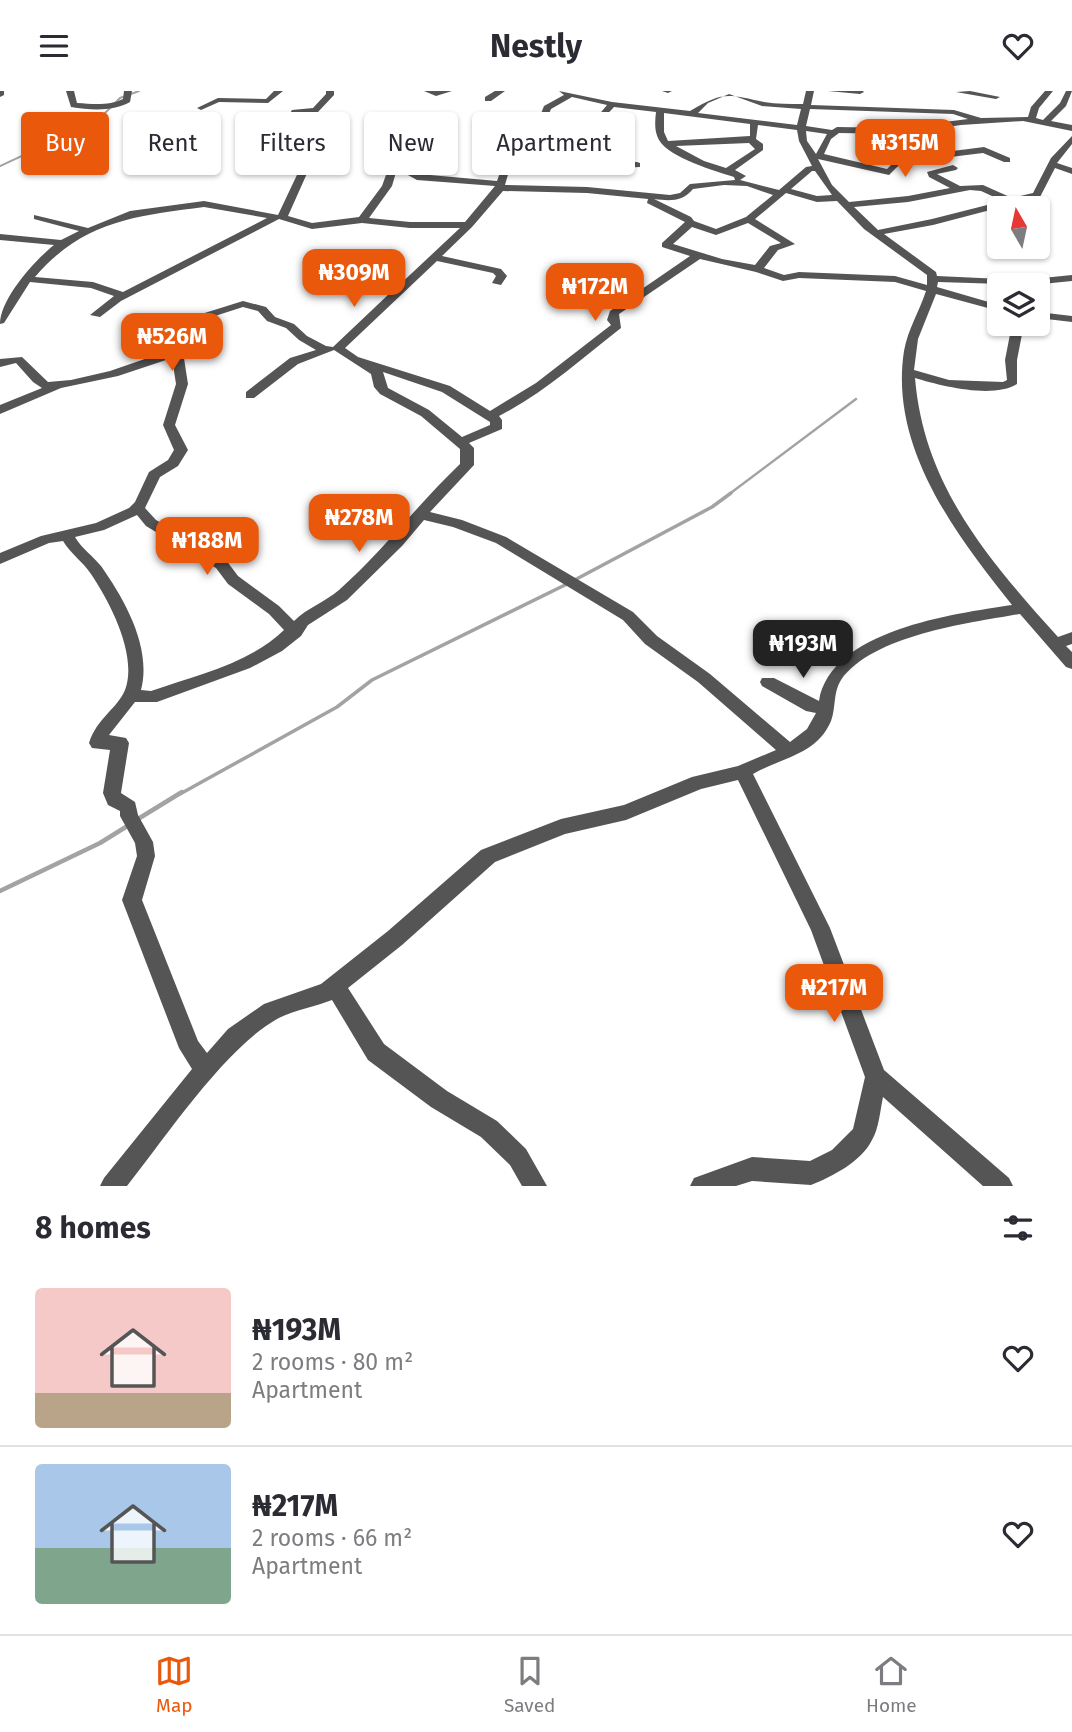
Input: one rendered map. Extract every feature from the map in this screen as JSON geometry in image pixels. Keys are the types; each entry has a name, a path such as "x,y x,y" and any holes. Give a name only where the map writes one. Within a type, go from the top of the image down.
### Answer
{"street":[{"path":"70,91 74,105 93,106 121,104 127,100 128,91"},
{"path":"201,108 218,100 268,101 279,91"},
{"path":"295,112 317,109 330,91"},
{"path":"428,91 440,94 448,91"},
{"path":"488,99 501,91"},
{"path":"559,91 608,103 831,132 919,129 1032,118 1072,128"},
{"path":"603,112 617,91"},
{"path":"693,113 705,101 728,91 807,109 954,112 981,121"},
{"path":"810,91 801,128 815,160 841,201 876,233 932,274 933,283 912,339 908,372 914,419 923,450 944,498 982,559 1072,663"},
{"path":"832,91 860,92"},
{"path":"951,99 961,91 996,97"},
{"path":"1032,118 1035,107 1049,91"},
{"path":"1046,121 1063,104 1070,91"},
{"path":"546,112 547,108 570,95"},
{"path":"751,140 754,136 751,121 753,97"},
{"path":"660,109 658,125 661,139 666,144 735,178 782,192 817,199 877,204 983,188 1000,196"},
{"path":"869,109 871,131"},
{"path":"568,175 613,180 639,196 688,219 690,223 716,232 749,219 809,169 831,132"},
{"path":"1032,196 1037,195 1052,165 1072,139"},
{"path":"666,144 751,140 760,146 759,149 730,169 735,178"},
{"path":"815,160 889,172 898,161 984,150 1007,160"},
{"path":"362,220 387,185 394,163 417,177 499,186 613,180 637,165"},
{"path":"1052,165 1072,171"},
{"path":"953,168 932,172 932,175 960,190"},
{"path":"96,315 124,296 278,217 300,175"},
{"path":"338,348 468,225 499,186 503,175"},
{"path":"639,196 670,198 683,195 690,187 735,178"},
{"path":"0,321 4,309 27,279 62,243 86,230 130,214 187,205 213,205 312,226 362,220 410,225 468,225"},
{"path":"876,233 933,222 987,207"},
{"path":"37,218 86,230"},
{"path":"749,219 790,244 774,249 758,269"},
{"path":"690,223 666,245 783,278 799,275 933,283 1023,283 1072,278"},
{"path":"0,237 62,243"},
{"path":"491,415 542,386 559,369 617,326 613,320 614,313 687,261 700,255"},
{"path":"435,258 497,271 502,276 498,283"},
{"path":"339,278 398,292"},
{"path":"27,279 93,285 124,296"},
{"path":"933,283 987,303"},
{"path":"0,559 46,539 99,527 137,507 154,475 173,463 181,450 171,433 169,421 181,390 182,371 177,352 181,340 177,332 183,323 243,304 262,309 271,319 290,326 303,338 323,349"},
{"path":"1050,316 1072,319"},
{"path":"908,372 948,384 1005,386 1013,381 1012,360 1016,336"},
{"path":"132,695 151,697 244,664 276,647 295,632 303,621 342,596 397,543 467,465 467,448 461,442 425,413 384,391 380,387 377,372 338,348 323,349 294,361 250,395"},
{"path":"0,410 57,386 127,369 177,352"},
{"path":"0,363 18,359 27,366 33,378 47,386 57,386"},
{"path":"361,361 446,389 491,415 497,426 461,442"},
{"path":"137,507 151,523 221,564 233,580 274,610 295,632"},
{"path":"422,515 457,523 501,540 628,616 651,640 704,678 788,750"},
{"path":"67,536 76,550 94,568 122,619 136,656 132,695 115,711 99,734 98,743 120,743 112,793 114,800 129,807 129,816 144,842 146,856 132,899 190,1048 206,1070"},
{"path":"111,1186 236,1037 271,1011 327,992 395,938 488,856 561,827 626,812 698,782 743,772 788,750 822,725 827,709 828,688 836,674 860,654 889,640 924,629 1024,608"},
{"path":"1055,644 1072,638"},
{"path":"768,682 812,706 827,709"},
{"path":"743,772 820,928 876,1077 1001,1186"},
{"path":"335,985 376,1052 439,1099 489,1129 518,1157 535,1186"},
{"path":"702,1186 752,1169 811,1173 840,1158 863,1135 876,1077"}],"waterway":[{"path":"0,166 97,121 120,98 139,91"},
{"path":"728,495 856,399"},
{"path":"180,794 337,707 372,680 569,583 712,507 731,493"},
{"path":"138,819 182,792"},
{"path":"0,891 100,843 129,825"}]}
